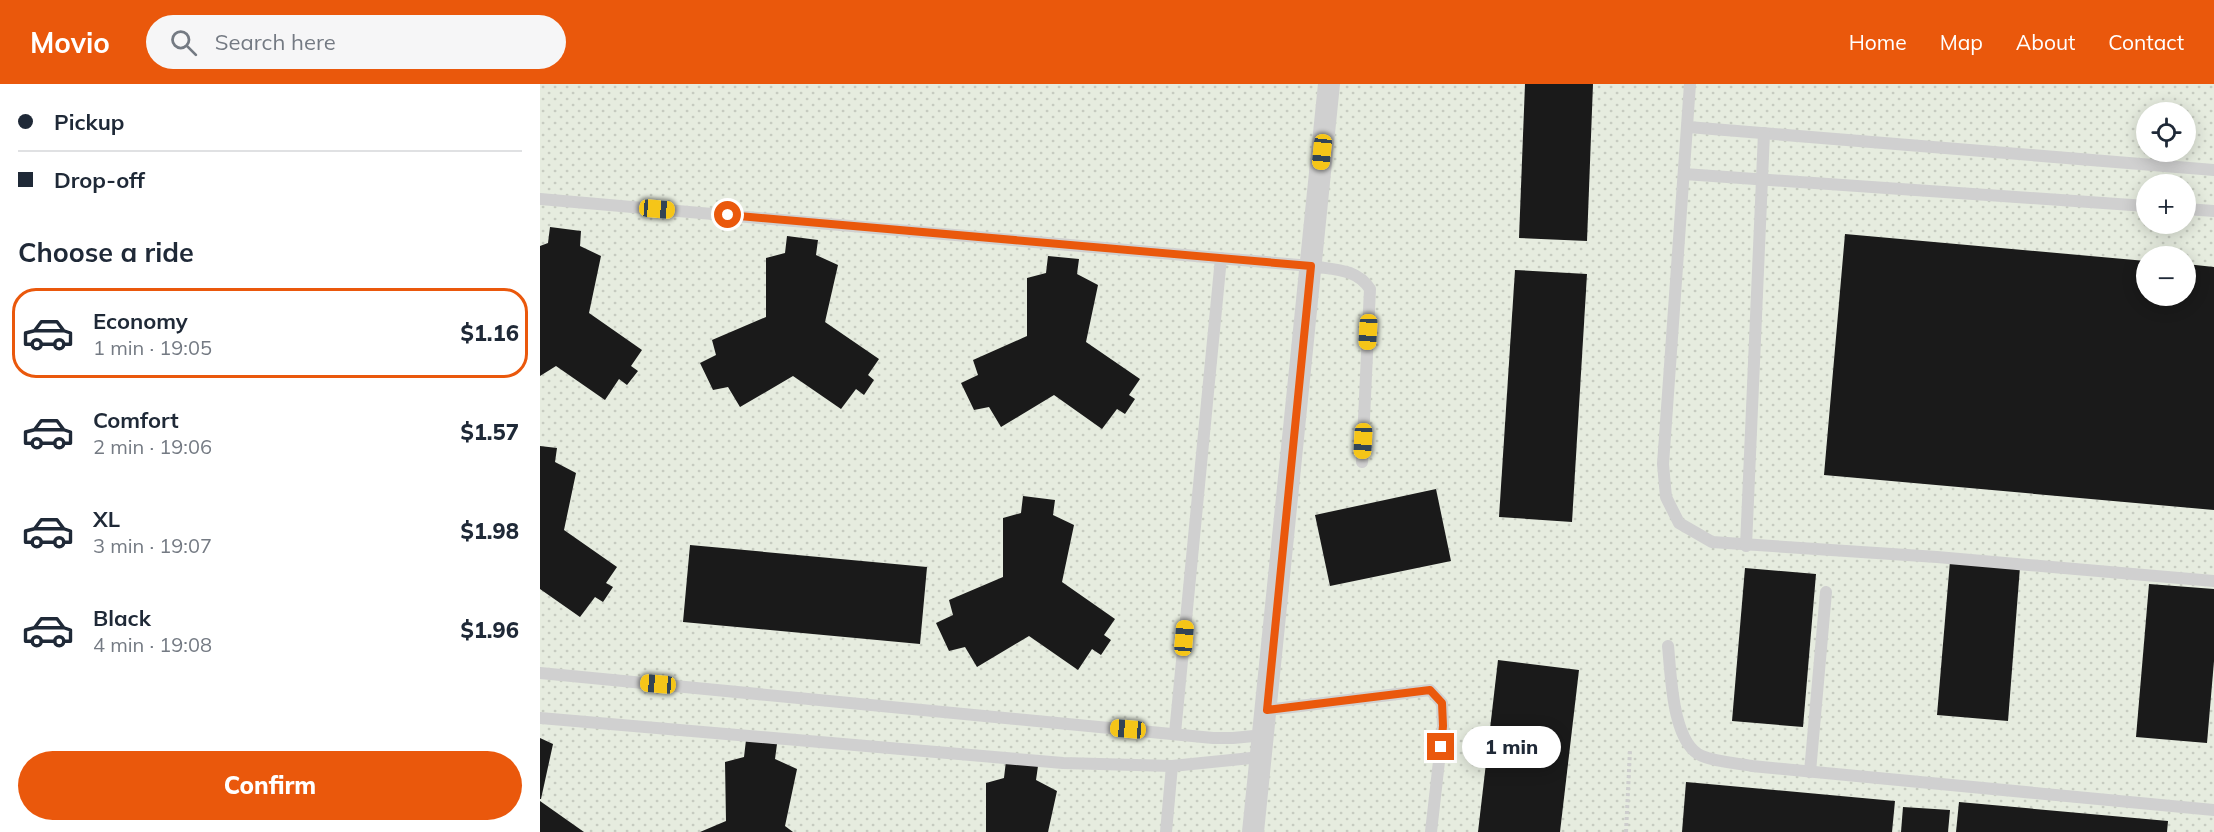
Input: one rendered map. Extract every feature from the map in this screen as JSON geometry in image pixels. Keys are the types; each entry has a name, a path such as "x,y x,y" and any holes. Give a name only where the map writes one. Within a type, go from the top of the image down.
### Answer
{"street":[{"path":"1253,832 1329,84"}],"lane":[{"path":"1690,84 1663,464 1666,497 1679,523 1712,542 1746,546 1937,557 2214,581"},
{"path":"1688,126 2214,170"},
{"path":"1746,546 1764,133"},
{"path":"1684,174 2136,205"},
{"path":"540,198 1311,266 1355,273 1363,278 1370,289 1362,462"},
{"path":"2196,210 2214,211"},
{"path":"1175,733 1221,258"},
{"path":"1810,772 1826,592"},
{"path":"1668,646 1676,715 1684,738 1700,756 1752,766 2214,810"},
{"path":"540,673 1233,738 1264,735"},
{"path":"1267,710 1430,690 1442,703 1443,726 1431,832"},
{"path":"540,718 1063,763 1172,766 1261,757"},
{"path":"1166,832 1172,766"}],"path":[{"path":"1626,832 1629,750"}],"shaded area":[{"path":"540,84 2214,84 2214,832 540,832"}],"building":[{"path":"1525,84 1593,84 1587,241 1519,238"},
{"path":"550,227 581,231 580,246 601,256 589,313 642,350 631,366 638,371 627,385 619,379 605,400 556,366 540,376 540,246 548,243"},
{"path":"1845,234 2136,260 2136,306 2196,306 2196,265 2214,267 2214,510 1824,475"},
{"path":"787,236 818,240 816,255 838,265 825,322 879,359 868,375 874,380 864,395 856,389 841,409 793,376 740,407 728,387 713,390 700,363 716,355 712,340 766,317 766,258 785,253"},
{"path":"1048,256 1079,259 1077,274 1098,285 1086,342 1140,379 1129,395 1135,399 1125,414 1117,409 1102,429 1054,395 1001,427 989,407 974,410 961,383 978,375 973,360 1027,336 1027,278 1046,273"},
{"path":"1515,270 1587,274 1572,522 1499,517"},
{"path":"540,446 557,448 555,462 576,473 564,530 617,567 606,583 613,587 603,602 595,597 580,617 540,589"},
{"path":"1436,489 1451,561 1330,586 1315,515"},
{"path":"1023,496 1055,500 1053,515 1074,525 1062,582 1115,619 1104,635 1111,640 1101,655 1092,649 1078,670 1029,636 977,667 965,647 949,651 936,623 953,615 949,600 1003,577 1003,518 1021,513"},
{"path":"690,545 927,567 920,644 683,622"},
{"path":"1950,561 2020,567 2008,721 1937,715"},
{"path":"1745,568 1816,574 1803,727 1732,721"},
{"path":"2149,584 2214,589 2214,661 2207,743 2136,737"},
{"path":"1498,660 1579,670 1560,832 1478,832"},
{"path":"540,738 553,744 541,799 540,799"},
{"path":"746,740 777,744 775,759 797,769 785,826 793,832 700,832 726,821 725,762 744,757"},
{"path":"1006,761 1038,766 1036,780 1057,791 1048,832 986,832 986,783 1004,778"},
{"path":"1686,782 1895,801 1892,832 1682,832"},
{"path":"540,801 584,832 540,832"},
{"path":"1959,802 2168,821 2167,832 1956,832"},
{"path":"1903,807 1950,810 1948,832 1901,832"}],"route":[{"path":"728,215 1311,266 1267,710 1430,690 1442,703 1441,747"}]}
